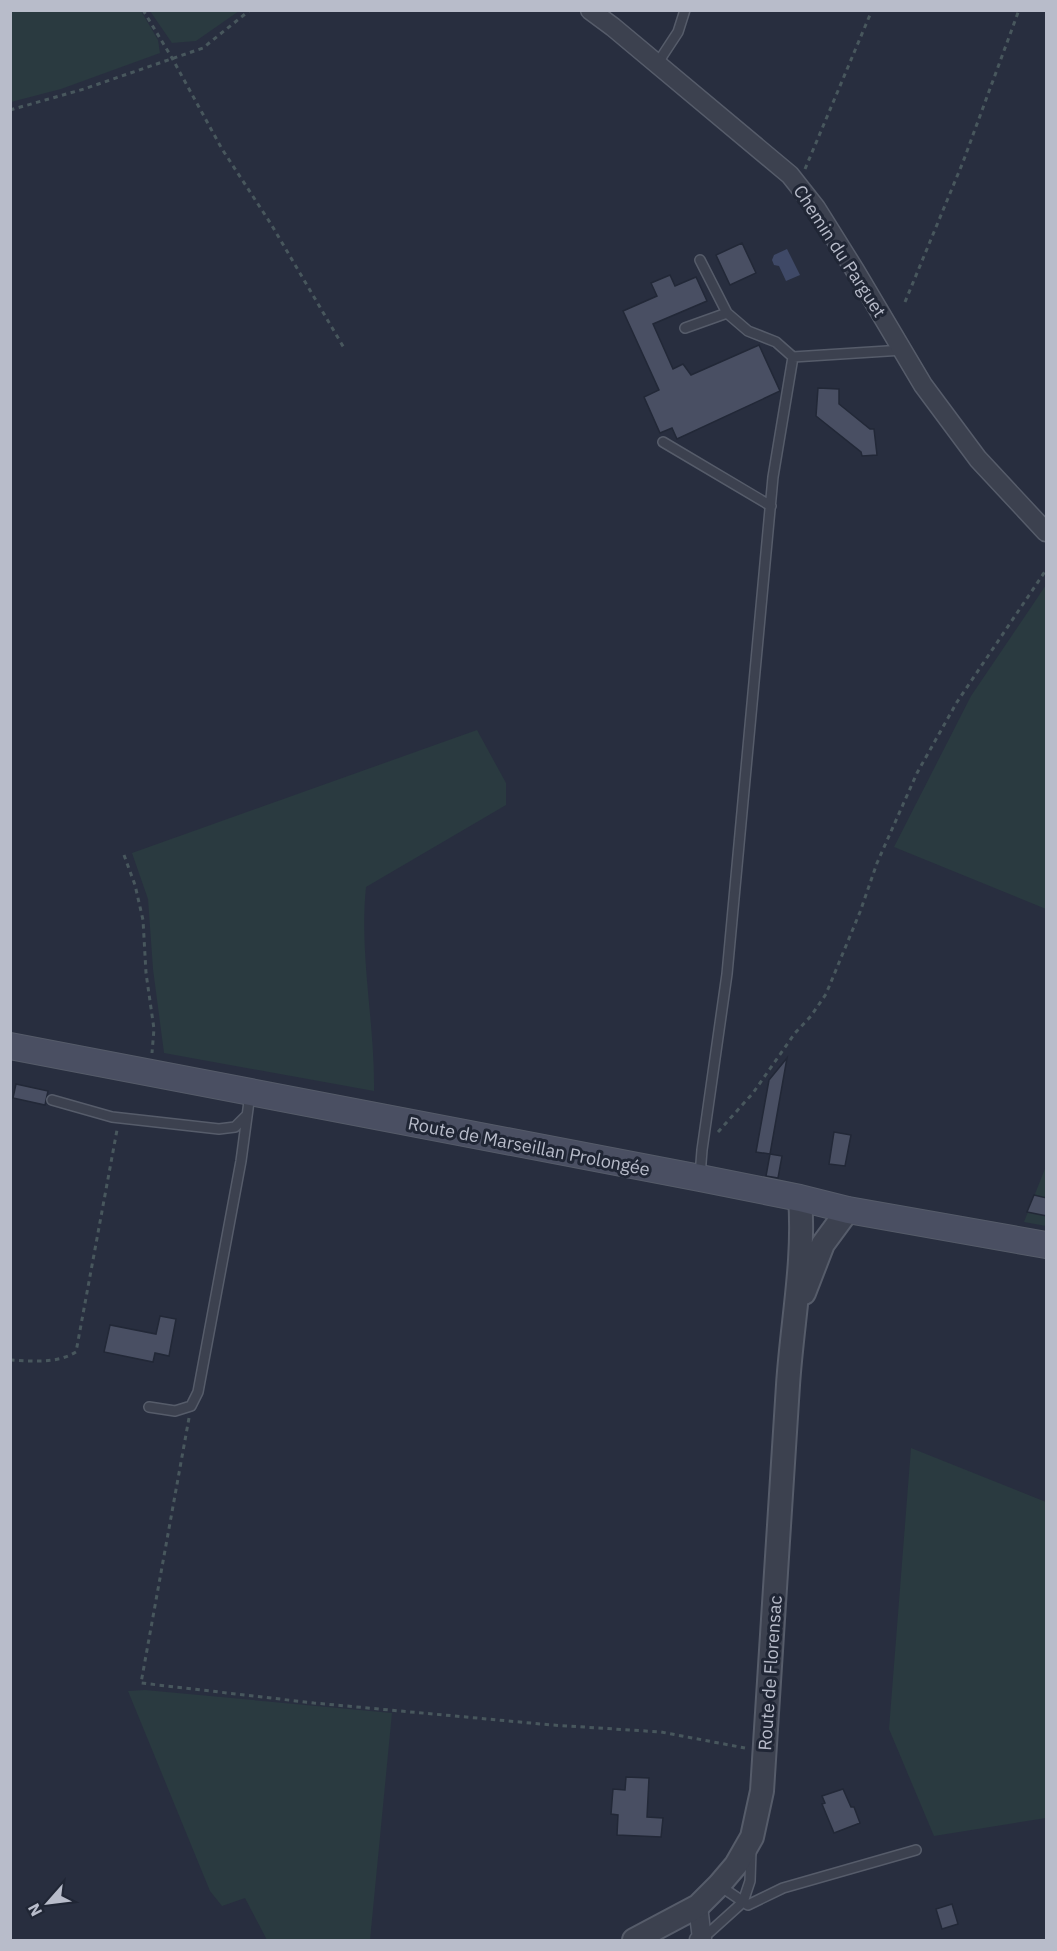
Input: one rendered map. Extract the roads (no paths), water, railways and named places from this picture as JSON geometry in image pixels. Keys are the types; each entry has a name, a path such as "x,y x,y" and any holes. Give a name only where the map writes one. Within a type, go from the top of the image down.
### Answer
{"main road":[{"name":"Route de Marseillan Prolongée","path":"10,1047 150,1073 249,1104 700,1179 800,1198 848,1210 1047,1245"}],"street":[{"name":"Chemin du Parguet","path":"590,10 790,175 827,226 923,385 978,459 1047,532"},
{"name":"Route de Florensac","path":"634,1941 698,1906 736,1865 752,1837 762,1791 765,1752 791,1347 802,1220 800,1198"},
{"name":"Route de Florensac","path":"791,1347 798,1312 823,1244 848,1210"},
{"path":"698,1906 700,1940"}],"lane":[{"path":"657,64 678,32 685,10"},
{"path":"700,260 727,313 748,331 776,342 793,357 903,350"},
{"path":"685,328 727,313"},
{"path":"700,1179 702,1150 727,974 771,506 793,357"},
{"path":"663,442 771,506"},
{"path":"52,1100 112,1117 219,1129 235,1127 249,1104"},
{"path":"149,1407 175,1412 191,1406 198,1392 241,1161 249,1104"},
{"path":"700,1940 743,1902 750,1881 752,1837"},
{"path":"719,1885 748,1905 783,1888 916,1850"}],"water":[{"path":"787,249 800,275 786,281 779,266 774,265 772,260 774,255"}]}
